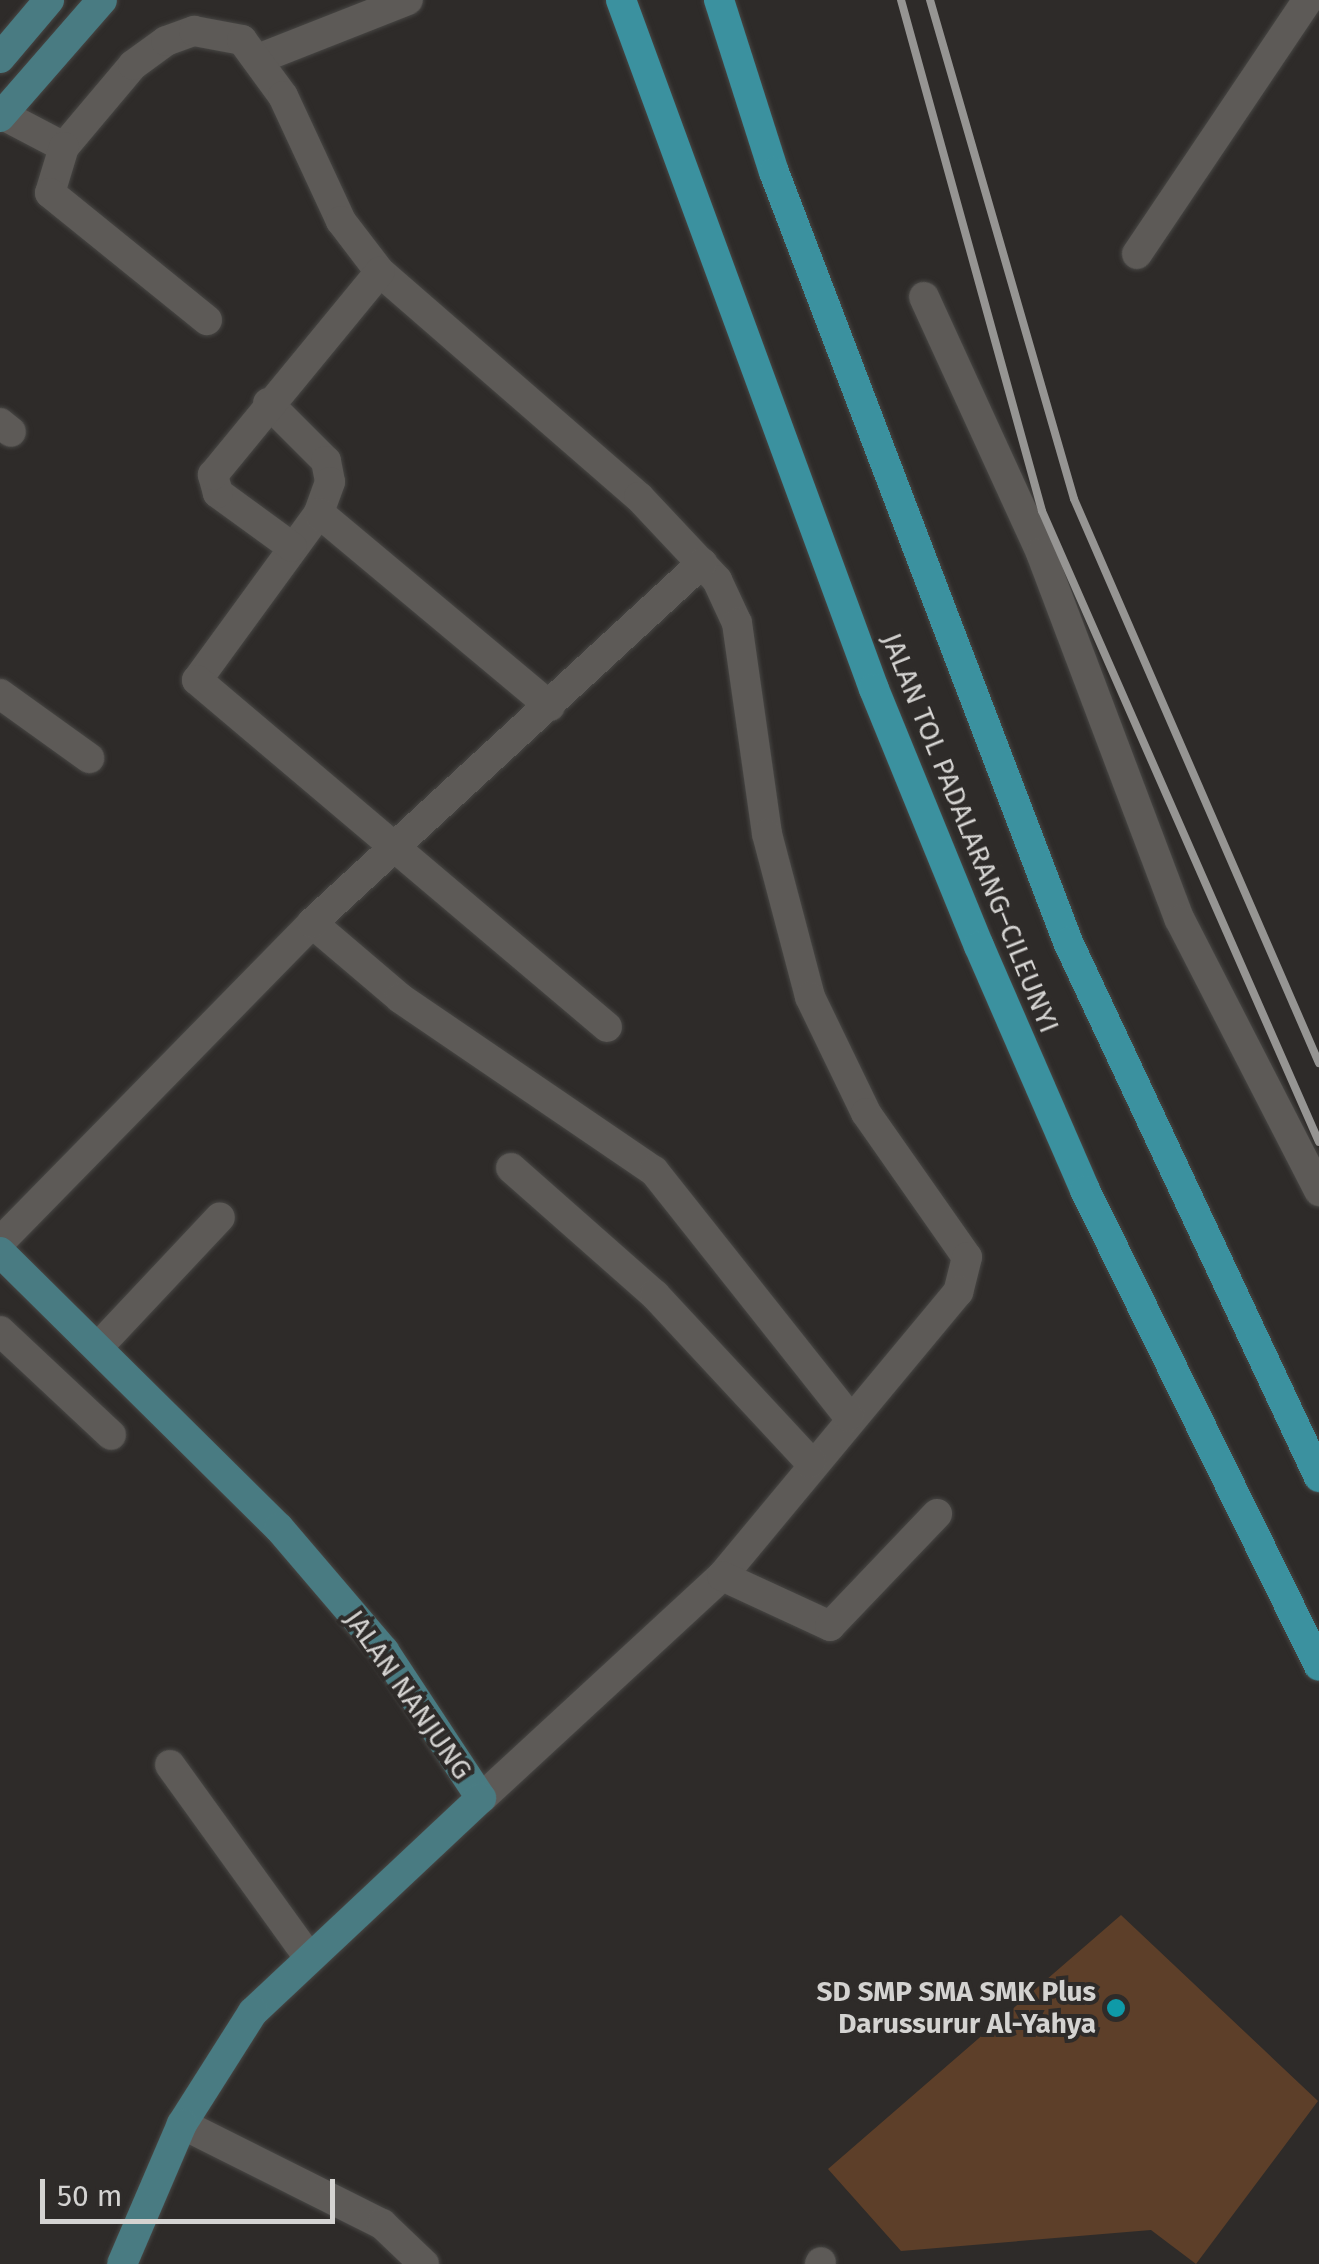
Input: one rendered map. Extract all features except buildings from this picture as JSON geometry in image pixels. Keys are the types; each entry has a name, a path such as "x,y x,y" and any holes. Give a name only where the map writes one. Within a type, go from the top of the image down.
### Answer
{"highway":[{"name":"JALAN TOL PADALARANG–CILEUNYI","path":"621,0 866,671 979,946 1093,1208 1319,1666"},
{"name":"JALAN TOL PADALARANG–CILEUNYI","path":"719,0 814,282 1068,942 1319,1477"}],"main road":[{"path":"0,58 49,0"},
{"path":"2,116 102,0"},
{"name":"JALAN NANJUNG","path":"0,1252 100,1345 384,1651 481,1798 308,1956 253,2012 182,2124 122,2264"}],"street":[{"path":"258,59 408,0"},
{"path":"1137,254 1308,0"},
{"path":"207,320 50,193 64,147 133,65 166,42 223,31 258,59 341,221 380,272 478,350 702,564 737,623 767,834 810,997 866,1114 967,1257 958,1292 848,1416 722,1576 481,1798"},
{"path":"2,116 64,147"},
{"path":"292,547 212,481 268,402 380,272"},
{"path":"924,297 1041,553 1180,920 1319,1191"},
{"path":"268,402 326,461 318,513 197,680 607,1027"},
{"path":"318,513 550,706"},
{"path":"0,1242 312,923 702,564"},
{"path":"0,694 89,758"},
{"path":"312,923 400,998 654,1171 848,1416"},
{"path":"511,1168 655,1295 811,1463"},
{"path":"100,1345 220,1217"},
{"path":"0,1331 112,1435"},
{"path":"722,1576 830,1626 937,1514"},
{"path":"170,1765 308,1956"},
{"path":"182,2124 382,2224 424,2264"}],"railway":[{"path":"901,0 1042,511 1319,1142"},
{"path":"930,0 1074,499 1319,1063"}],"place":[{"name":"SD SMP SMA SMK Plus Darussurur Al-Yahya","path":"1116,2008"}]}
